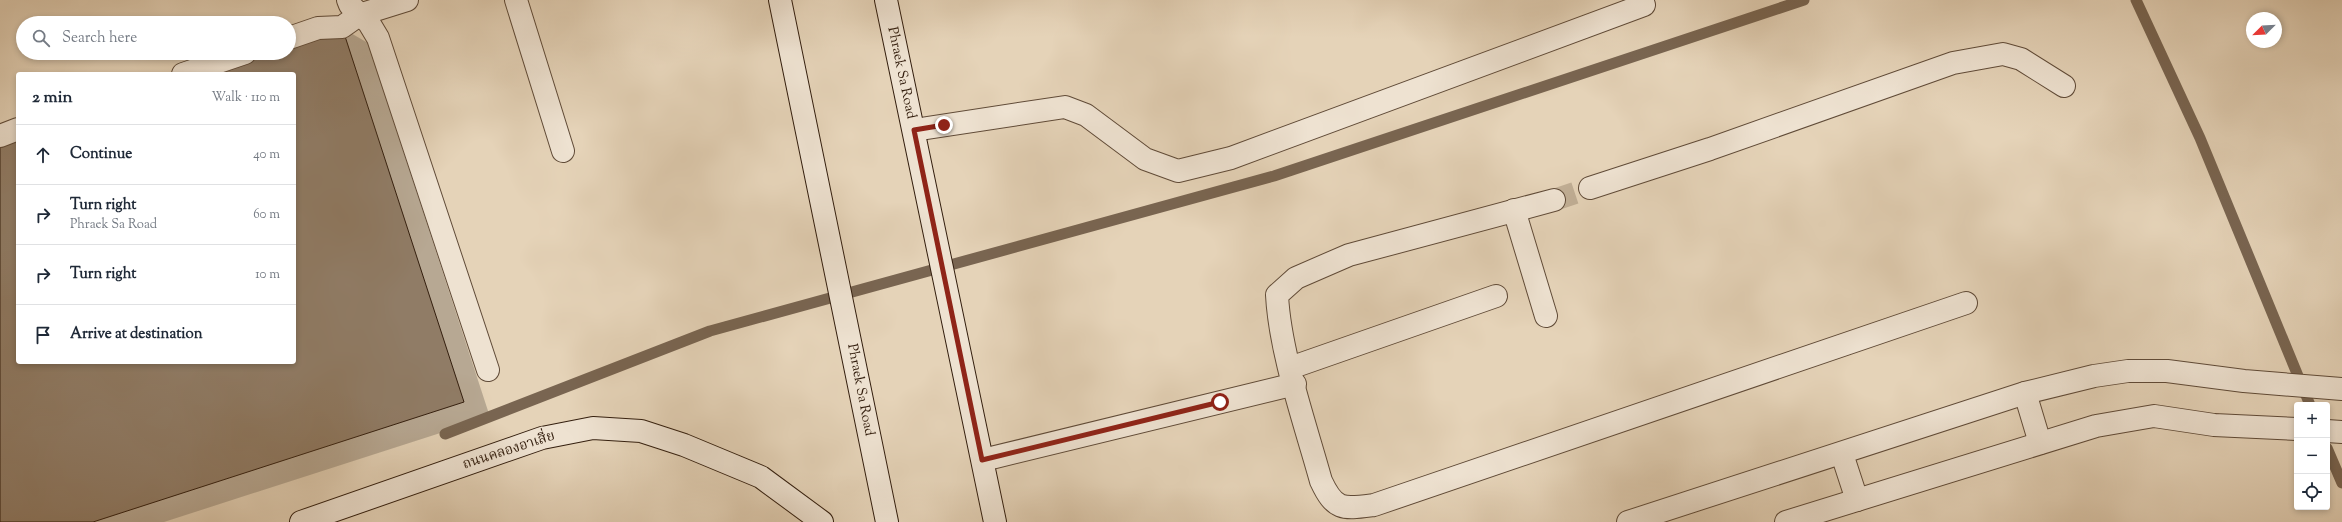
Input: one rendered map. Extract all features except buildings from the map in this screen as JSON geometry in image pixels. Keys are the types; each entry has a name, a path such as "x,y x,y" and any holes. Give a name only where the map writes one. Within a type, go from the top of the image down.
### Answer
{"street":[{"path":"354,7 407,0"},
{"path":"516,0 563,151"},
{"name":"Phraek Sa Road","path":"780,0 887,522"},
{"name":"Phraek Sa Road","path":"886,0 995,522"},
{"path":"914,130 1064,107 1086,115 1145,159 1178,170 1231,158 1644,5"},
{"path":"296,36 318,28 342,27 354,7"},
{"path":"354,7 369,23 378,38 488,370"},
{"path":"1590,188 1710,149 1953,63 2003,54 2021,59 2064,86"},
{"path":"189,72 224,60"},
{"path":"0,136 16,131"},
{"path":"1554,200 1348,255 1296,278 1277,295 1279,321 1293,376 1321,481 1329,498 1346,509 1374,505 1966,303"},
{"path":"1514,210 1546,316"},
{"path":"982,460 1293,376 1496,296"},
{"path":"1634,521 2026,393 2094,376 2128,371 2168,371 2274,384 2336,388"},
{"path":"2026,393 2040,443"},
{"path":"1786,522 2096,426 2154,416 2214,425 2294,429"},
{"name":"ถนนคลองอาเสี่ย","path":"301,522 542,438 593,428 641,431 684,445 761,478 822,522"},
{"path":"2330,431 2342,432"},
{"path":"1842,454 1857,500"}],"waterway":[{"path":"445,434 710,331 1274,176 1804,0"},
{"path":"2136,0 2200,138 2309,402"},
{"path":"2330,455 2342,483"}],"tunnel":[{"path":"1554,200 1590,188"}],"route":[{"path":"944,125 914,130 982,460 1220,402"}]}
